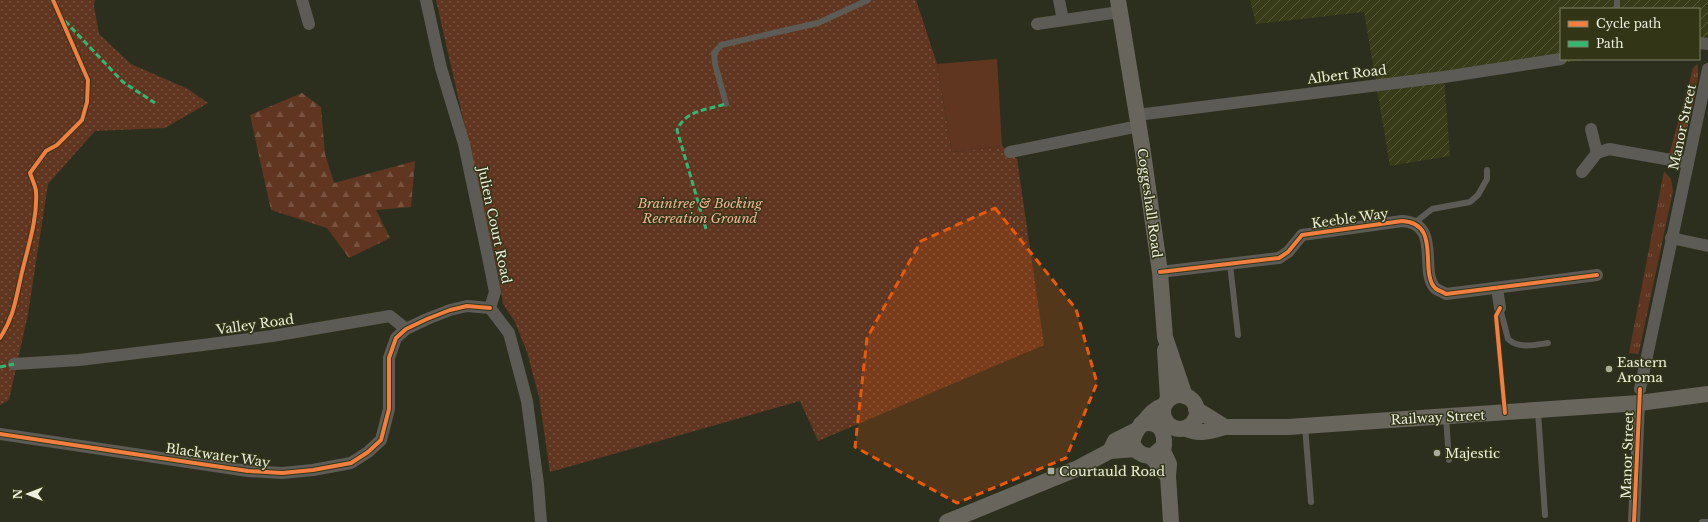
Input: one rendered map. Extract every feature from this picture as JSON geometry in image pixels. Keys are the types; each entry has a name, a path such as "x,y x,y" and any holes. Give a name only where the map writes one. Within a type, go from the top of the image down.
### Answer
{"main road":[{"name":"Coggeshall Road","path":"1119,6 1138,120 1160,272 1165,337 1185,396 1192,401 1196,409"},
{"path":"1165,337 1165,403 1163,414 1168,423 1178,429 1185,430"},
{"name":"Railway Street","path":"1185,430 1205,432 1225,427 1305,426 1538,411 1639,396 1708,394"},
{"path":"1171,522 1168,476 1169,464 1153,450 1133,442 1138,427 1154,409 1176,396 1185,396"},
{"path":"1196,409 1225,427"},
{"path":"950,521 1076,469 1110,451 1153,450 1172,445 1185,430 1192,426 1196,418 1196,409"},
{"path":"1110,451 1115,441 1138,427 1148,423 1158,425 1165,434 1153,450"}],"street":[{"path":"302,0 309,24"},
{"name":"Julien Court Road","path":"426,0 441,68 464,144 488,257 495,292 490,308"},
{"path":"1059,0 1063,20"},
{"path":"1036,24 1063,20 1119,6"},
{"name":"Albert Road","path":"1138,120 1560,59"},
{"name":"Manor Street","path":"1634,522 1639,396 1671,238 1708,69"},
{"path":"1010,152 1138,120"},
{"path":"1591,129 1597,153"},
{"path":"1582,172 1597,153 1603,150 1617,149 1688,163"},
{"name":"Keeble Way","path":"1160,272 1279,258 1288,252 1302,235 1313,232 1402,221 1413,224"},
{"path":"1413,224 1426,237 1430,280 1435,288 1446,294 1597,275"},
{"path":"1671,238 1708,246"},
{"path":"1497,288 1500,308"},
{"path":"406,329 427,318 467,306 490,308 509,333 527,401 538,484 541,522"},
{"name":"Valley Road","path":"14,364 66,361 203,345 272,336 390,316 406,329"},
{"name":"Blackwater Way","path":"0,434 248,471 282,473 351,463 368,452 381,440 389,410 389,358 396,338 406,329"}],"lane":[{"path":"726,104 715,64 714,53 721,45 818,23 868,0"},
{"path":"1413,224 1432,209 1470,202 1478,195 1487,179 1487,170"},
{"path":"1230,264 1238,335"},
{"path":"1500,308 1508,339 1511,342 1516,345 1548,343"},
{"path":"1538,411 1545,515"},
{"path":"1446,417 1449,460"},
{"path":"1305,426 1311,502"},
{"path":"1702,522 1708,522"}],"highlighted area":[{"path":"995,208 1076,309 1097,383 1066,458 957,503 855,447 867,338 921,241"}],"shaded area":[{"path":"1250,0 1708,0 1708,45 1700,46 1700,8 1560,8 1560,60 1585,60 1444,77 1450,156 1390,166 1364,12 1256,24"}],"green space":[{"path":"0,0 95,0 94,6 99,34 131,64 188,89 208,103 165,128 95,131 48,184 28,314 9,400 0,405"},
{"name":"Braintree & Bocking Recreation Ground","path":"436,0 916,0 937,64 952,152 1002,146 1017,159 1044,345 818,441 800,401 550,472 539,397 527,352 515,322 503,304 498,273"},
{"path":"997,59 1002,146 952,152 937,64"},
{"path":"1697,64 1698,80 1684,137 1677,153 1669,155 1693,68"},
{"path":"302,93 321,107 325,154 334,183 415,161 411,207 376,210 390,238 349,258 327,228 271,210 250,115"},
{"path":"1664,171 1671,179 1673,191 1639,352 1638,354 1629,353"}],"marked path":[{"path":"65,21 123,82 155,103"},
{"path":"706,229 677,130 681,123 691,115 726,104"},
{"path":"0,367 14,364"}],"cycle path":[{"path":"0,338 8,324 13,310 31,236 35,214 36,191 30,173 46,151 57,145 82,120 87,102 88,80 53,0"},
{"path":"1160,272 1279,258 1288,252 1302,235 1402,221 1414,224 1422,230 1428,249 1431,280 1435,288 1446,294 1597,275"},
{"path":"0,434 248,471 282,473 313,470 351,463 368,452 381,440 389,409 389,358 396,338 406,329 450,310 467,306 490,308"},
{"path":"1500,308 1496,316 1505,413"},
{"path":"1634,522 1640,389"}],"place":[{"name":"Eastern Aroma","path":"1609,369"},
{"name":"Majestic","path":"1437,453"},
{"name":"Courtauld Road","path":"1051,471"}]}
